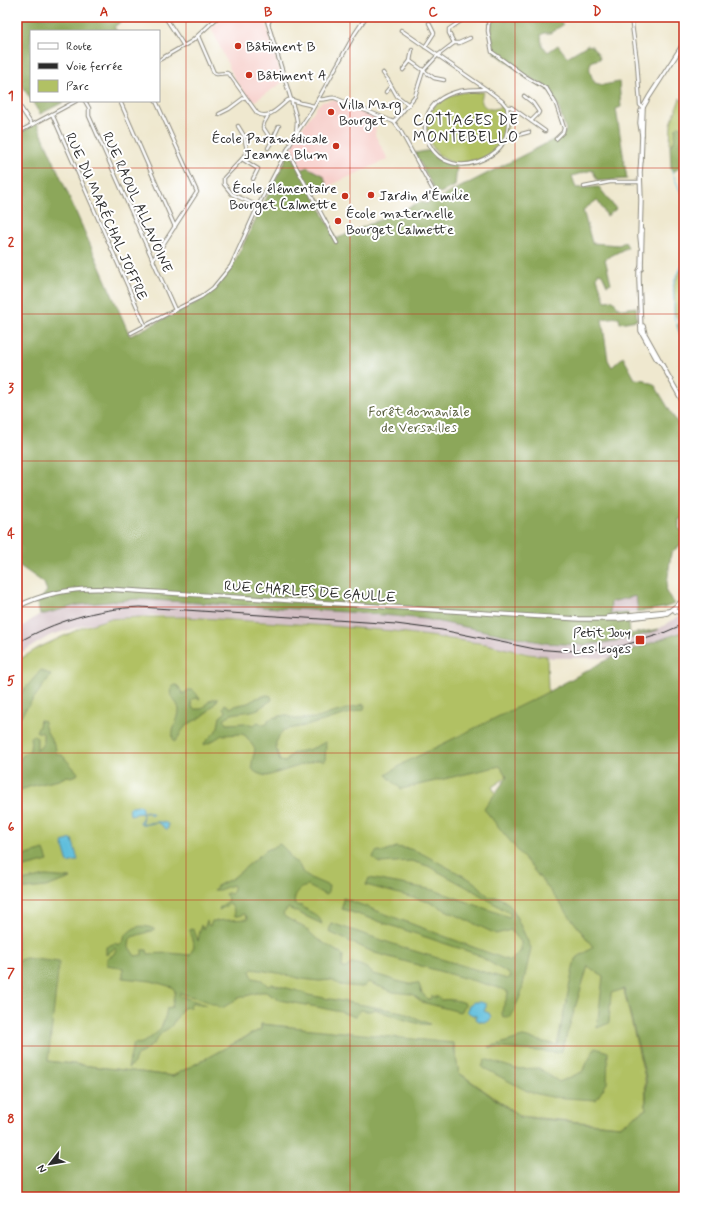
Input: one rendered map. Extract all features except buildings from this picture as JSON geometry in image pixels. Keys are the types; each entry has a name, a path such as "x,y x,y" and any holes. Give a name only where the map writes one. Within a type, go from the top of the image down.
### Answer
{"main road":[{"path":"684,43 640,115 642,135 640,167 640,319 643,335 684,404"},
{"name":"RUE CHARLES DE GAULLE","path":"17,607 48,595 99,588 572,619 619,619 662,614 674,608 684,600"},
{"path":"674,608 675,611 684,614"}],"street":[{"path":"165,17 184,46"},
{"path":"160,59 198,36 218,17"},
{"path":"266,17 298,122 296,133"},
{"path":"268,24 271,17"},
{"path":"132,333 201,297 213,288 231,266 258,206 287,149 366,17"},
{"path":"454,43 449,33 449,29 467,17"},
{"path":"489,17 488,31 492,52 525,76 544,86 556,104 564,128 563,132 556,139"},
{"path":"631,17 637,62 640,105 643,108"},
{"path":"425,47 434,33 429,23"},
{"path":"401,30 502,101 507,107 509,119 507,134 502,144 494,153 480,161 463,165 452,164 443,160 428,141 425,128 429,110 444,97 455,92 467,90 486,90"},
{"path":"198,36 214,73 227,73 230,75 264,122"},
{"path":"394,122 415,96 423,71 437,56 442,54 454,43 459,43 470,38"},
{"path":"403,70 410,61 412,50"},
{"path":"410,61 434,78 444,80"},
{"path":"383,73 397,96 409,105"},
{"path":"386,92 391,86"},
{"path":"524,96 533,103 539,112 531,121"},
{"path":"219,114 229,109 245,97"},
{"path":"318,99 323,100 335,98 394,122 437,196"},
{"path":"272,141 263,127 268,115 288,100 314,106"},
{"path":"17,102 32,125"},
{"path":"17,133 74,102"},
{"name":"RUE RAOUL ALLAVOINE","path":"86,102 89,108 89,116 175,310"},
{"path":"120,102 175,227"},
{"path":"153,260 197,192 156,102"},
{"path":"507,107 511,107 545,131"},
{"name":"RUE DU MARÉCHAL JOFFRE","path":"52,114 145,325"},
{"path":"260,116 268,115"},
{"path":"298,122 303,124"},
{"path":"238,126 247,144 247,150 242,159 226,175 224,178 224,184 232,194 258,206"},
{"path":"268,148 280,126"},
{"path":"507,134 518,135 528,132"},
{"path":"287,149 337,243"},
{"path":"242,159 258,169 254,179"},
{"path":"584,188 610,182 640,182"}],"shaded area":[{"path":"222,17 264,17 283,82 252,103 234,78 211,27"},
{"name":"École Paramédicale Jeanne Blum","path":"334,99 377,118 375,135 388,159 327,187 324,176 301,170 290,151 293,141 318,105 322,102"},
{"path":"636,596 638,612 610,614 611,602"},
{"path":"135,599 361,613 425,619 503,635 583,645 632,638 657,630 684,613 684,631 610,658 553,658 488,645 400,632 310,624 152,615 88,624 51,635 17,655 17,630 40,614 78,605"}],"green space":[{"path":"17,17 127,17 114,27 116,30 30,30 30,98 17,77"},
{"name":"Forêt domaniale de Versailles","path":"490,17 502,17 505,21 512,17 554,17 563,25 550,33 544,33 541,35 542,45 548,52 558,45 567,57 587,45 592,46 599,55 600,59 592,61 590,66 591,75 595,83 603,85 619,82 621,107 616,109 627,179 598,181 592,170 572,176 576,188 599,187 616,209 607,216 597,200 583,210 592,243 619,245 625,242 628,247 605,259 611,283 607,285 602,274 598,273 597,278 605,301 613,300 618,307 623,309 636,307 637,320 620,323 619,317 602,319 608,360 612,367 623,357 635,379 646,380 647,382 654,384 684,434 684,519 679,519 679,529 684,531 684,542 671,553 666,592 675,604 663,608 638,612 636,596 611,602 610,614 628,613 630,634 659,629 632,638 583,645 545,643 425,619 361,613 135,599 78,605 40,614 37,604 47,591 44,583 17,564 17,134 37,123 130,336 201,300 213,291 232,267 290,151 301,170 307,167 324,176 327,187 313,194 336,239 423,201 425,204 439,198 563,135 566,130 557,103 548,88 525,75 495,53 490,31"},
{"path":"464,92 484,92 482,97 483,105 490,109 494,109 503,104 506,114 507,127 506,135 501,145 497,149 485,157 464,164 451,162 435,151 429,140 427,120 436,104 452,95"},
{"path":"680,98 684,104 684,133 680,126 674,142 670,145 671,124"},
{"path":"33,102 64,102 40,114"},
{"path":"680,126 684,133 681,144 684,150 684,165 673,172 671,170 670,145 674,142 676,128"},
{"path":"431,150 446,162 457,166 455,186 440,193 434,189 415,153"},
{"path":"684,269 684,294 682,295 684,310 684,343 677,326 680,322 674,313 674,284 680,271"},
{"path":"185,617 393,631 486,644 528,654 547,656 548,692 451,773 500,765 507,777 492,787 511,818 618,966 645,1078 646,1109 620,1126 520,1116 458,1072 454,1044 261,1024 261,1029 173,1076 48,1061 17,966 17,661 38,648 81,628 108,619"},
{"path":"684,631 684,1197 17,1197 17,961 26,958 59,962 48,1061 173,1076 261,1029 261,1024 453,1043 459,1073 520,1117 620,1126 646,1109 646,1078 624,989 611,993 609,1023 597,1028 603,977 588,966 561,1053 489,1047 523,1037 557,1045 575,959 593,947 545,884 484,809 507,777 500,766 401,789 386,775 406,762 542,695 610,658"},
{"path":"41,670 51,675 17,721 18,697"},
{"path":"172,686 178,686 183,694 189,690 195,692 200,699 194,698 191,701 192,707 195,709 201,709 213,699 218,699 203,716 185,727 174,742 173,730 179,710 170,693"},
{"path":"267,695 271,696 272,700 258,709 228,716 224,719 227,724 245,723 254,725 258,722 264,725 267,724 268,720 272,718 285,715 295,719 319,718 363,704 365,705 364,709 309,725 283,730 276,742 276,748 280,761 286,762 293,753 318,746 325,742 325,761 317,760 267,776 253,770 252,764 255,749 246,736 242,734 222,735 204,745 204,743 218,727 220,717 226,712 223,708 225,704 231,708"},
{"path":"40,720 44,722 57,754 62,755 78,773 72,777 67,776 59,780 17,791 18,763 30,750 31,737 33,735 37,738 37,751 43,744 42,732 36,731"},
{"path":"280,844 287,851 292,860 298,863 303,873 308,877 329,886 326,895 308,886 302,888 299,890 294,899 295,905 302,906 316,915 321,920 322,924 288,908 283,914 285,917 305,928 317,939 343,955 342,968 346,968 352,963 366,968 373,974 408,984 417,983 427,999 430,999 432,995 441,1000 456,1000 465,1003 465,1005 460,1012 422,1002 412,994 393,992 368,982 365,986 361,987 340,985 332,980 319,981 302,979 252,969 250,971 253,978 262,980 268,986 272,984 308,995 402,1012 430,1024 411,1022 375,1009 369,1011 361,1010 355,1017 341,1012 279,1000 266,992 260,992 239,998 222,1008 206,1001 180,993 179,994 181,996 206,1005 191,1003 190,1007 183,1008 172,1025 162,1032 154,1043 137,1055 134,1063 128,1068 133,1044 142,1043 157,1033 164,1021 167,1008 172,1007 175,991 172,987 151,981 123,978 123,968 107,965 107,958 113,955 116,950 115,948 106,955 106,947 115,943 119,945 124,940 124,937 134,928 145,926 154,930 130,939 129,947 135,956 142,955 142,950 147,950 148,954 169,953 190,955 194,946 189,930 194,930 198,941 201,925 203,929 207,921 208,925 210,926 212,921 248,919 245,914 235,916 233,908 230,904 219,910 220,907 227,902 228,898 225,894 231,894 234,891 232,885 219,890 214,890 217,886 233,878 265,851"},
{"path":"396,847 419,852 471,880 490,897 498,897 509,904 531,948 521,994 511,1017 503,1017 502,1014 508,995 508,992 503,989 375,953 329,932 331,923 411,950 507,979 511,977 509,974 476,954 342,909 343,898 510,961 521,951 521,942 511,930 496,934 429,902 366,885 369,878 434,890 509,917 511,914 472,890 428,866 411,861 380,863 373,857 378,851 385,852"},
{"path":"44,850 48,861 17,869 17,858"},
{"path":"46,876 71,878 46,887 17,890 17,882"},
{"path":"595,1048 608,1052 607,1083 596,1100 551,1097 529,1092 482,1067 485,1059 516,1069 539,1068 559,1082 582,1072"}],"water":[{"path":"140,805 142,812 147,811 154,814 151,815 147,812 143,813 143,816 141,813 130,815 129,807 136,807"},
{"path":"143,817 142,823 159,822 165,823 168,824 168,829 159,823 141,824 140,822"},
{"path":"72,839 78,860 68,863 62,842"},
{"path":"474,1002 486,1004 484,1011 489,1013 491,1017 489,1021 479,1021 476,1019 476,1016 467,1011 469,1005"}],"waterway":[{"path":"671,169 679,189 684,195"},
{"path":"684,262 673,285 674,318 684,345"}],"railway":[{"path":"17,643 61,622 92,613 140,607 396,624 442,630 535,649 561,651 591,650 622,646 661,634 684,624"}],"place":[{"name":"Bâtiment B","path":"238,46"},
{"name":"Bâtiment A","path":"249,75"},
{"name":"Villa Marg Bourget","path":"331,112"},
{"name":"École Paramédicale Jeanne Blum","path":"336,146"},
{"name":"Jardin d'Émilie","path":"371,195"},
{"name":"École élémentaire Bourget Calmette","path":"345,196"},
{"name":"École maternelle Bourget Calmette","path":"338,221"},
{"name":"Petit Jouy - Les Loges","path":"640,640"}],"district":[{"name":"COTTAGES DE MONTEBELLO","path":"466,128"}]}
